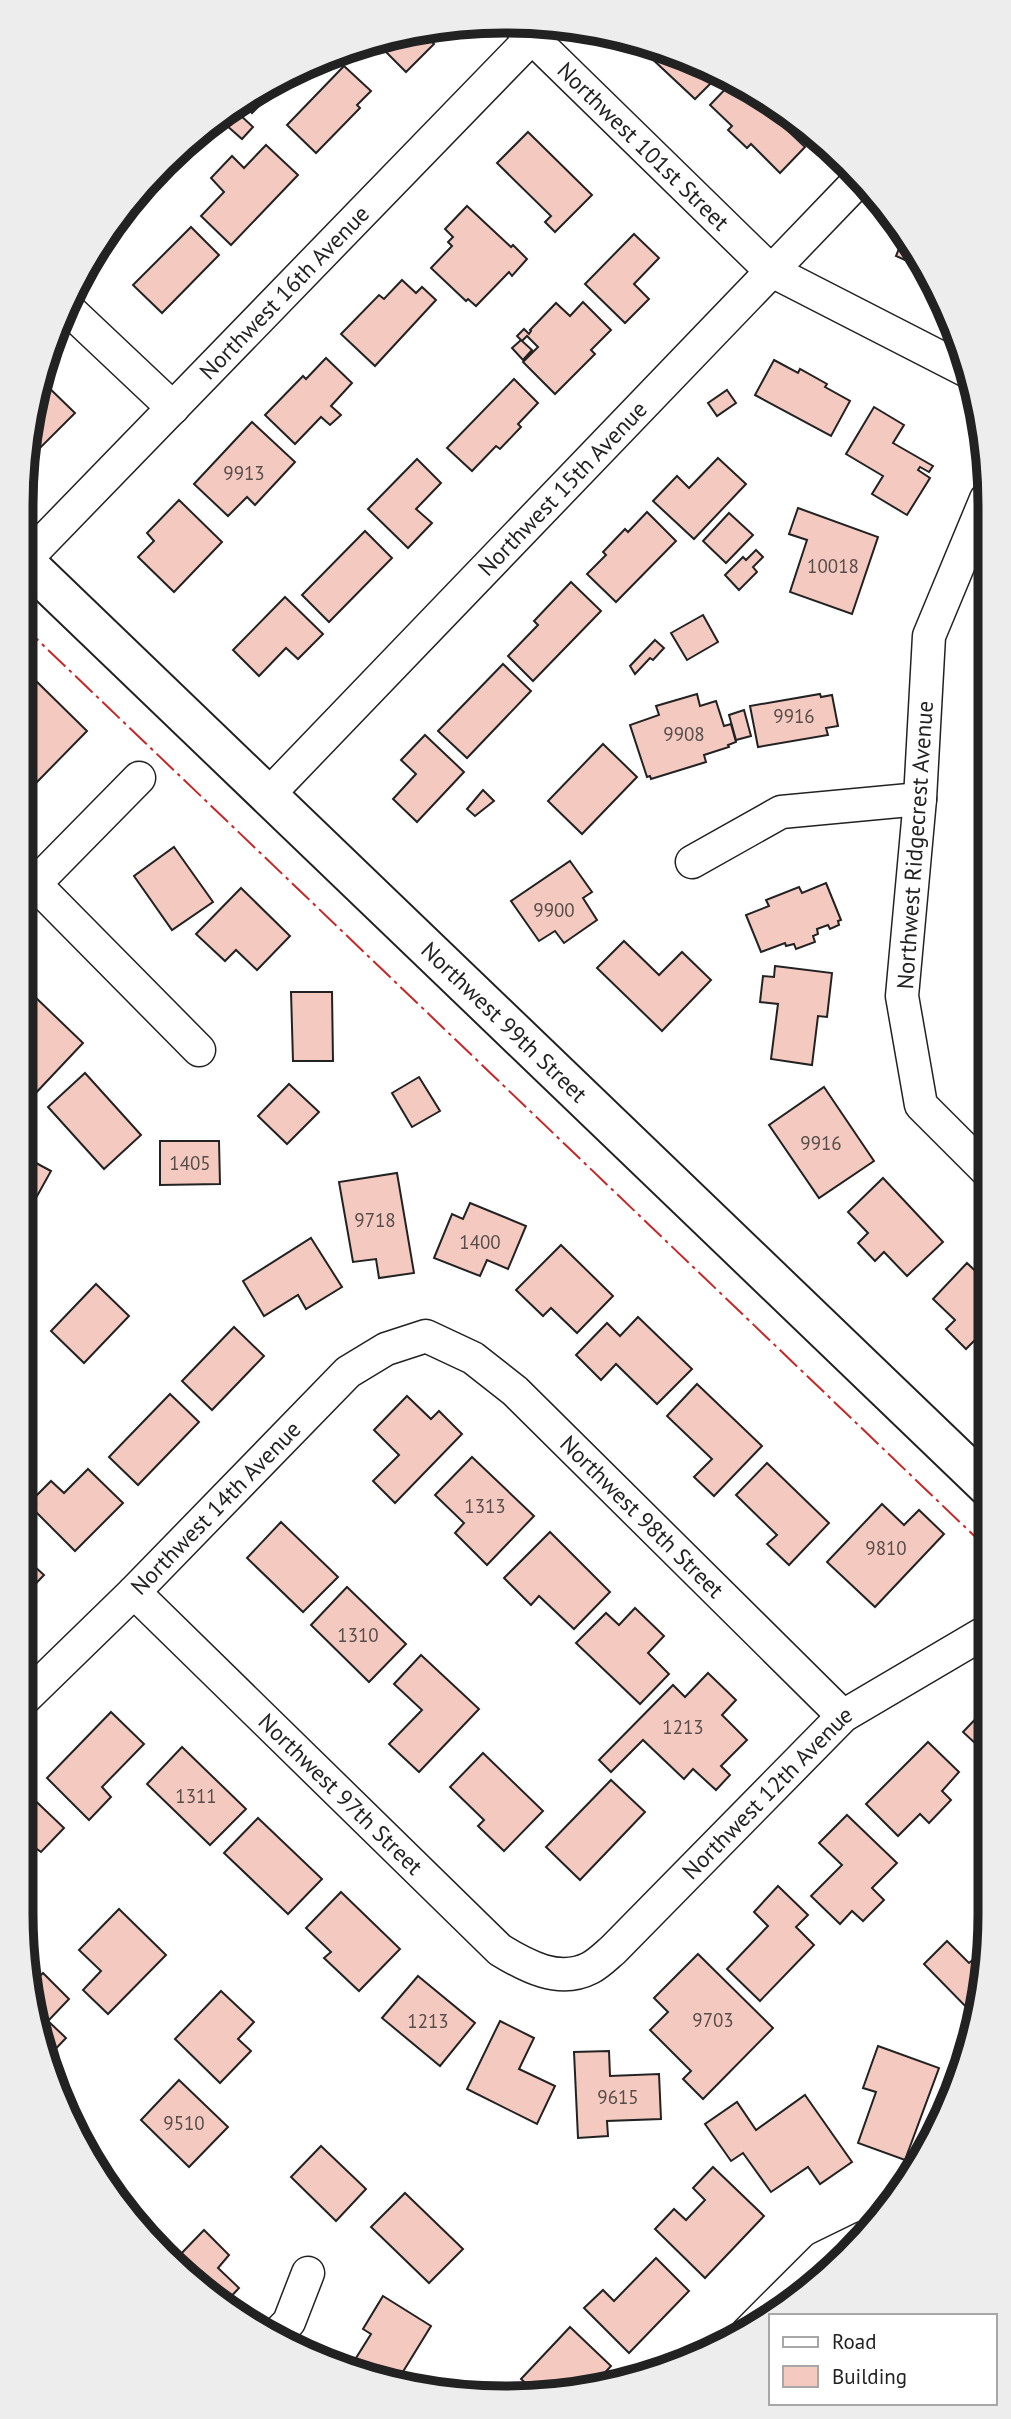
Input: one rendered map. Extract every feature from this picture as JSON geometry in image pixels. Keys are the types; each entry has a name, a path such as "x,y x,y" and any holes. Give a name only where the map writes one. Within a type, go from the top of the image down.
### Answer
{"main road":[{"name":"Northwest 99th Street","path":"33,569 978,1477"}],"street":[{"name":"Northwest 16th Avenue","path":"33,549 173,408 528,34"},
{"name":"Northwest 101st Street","path":"537,34 770,270 957,366"},
{"name":"Northwest 15th Avenue","path":"268,795 853,186"},
{"path":"74,314 173,408"},
{"name":"Northwest Ridgecrest Avenue","path":"978,518 929,636 920,799 902,996 921,1105 978,1162"},
{"path":"33,886 139,778"},
{"path":"692,862 781,812 920,799"},
{"path":"33,896 199,1051"},
{"name":"Northwest 14th Avenue","path":"33,1690 348,1372 386,1349 426,1336"},
{"name":"Northwest 98th Street","path":"426,1336 473,1358 515,1391 843,1716"},
{"name":"Northwest 97th Street","path":"134,1591 500,1950 531,1968 562,1974"},
{"name":"Northwest 12th Avenue","path":"562,1974 590,1968 613,1950 843,1716 978,1636"},
{"path":"789,2291 822,2258 834,2252"},
{"path":"282,2329 289,2322 308,2273"}],"building":[{"path":"429,39 434,44 406,72 383,49"},
{"path":"648,55 713,81 695,99"},
{"path":"344,66 371,91 357,105 360,108 316,153 287,125"},
{"path":"726,88 773,117 805,147 780,173 751,144 747,148 728,130 732,126 710,105"},
{"path":"266,99 252,113 249,110"},
{"path":"240,115 253,127 242,139 226,125"},
{"path":"528,132 592,195 555,232 545,222 551,216 497,163"},
{"path":"266,145 298,175 231,245 201,216 224,192 211,178 232,156 244,168"},
{"path":"467,206 527,259 512,276 509,272 476,306 468,299 466,301 431,268 452,246 448,242 453,237 445,229"},
{"path":"191,227 219,255 162,313 133,285"},
{"path":"634,234 659,258 634,284 649,299 625,323 585,284"},
{"path":"900,246 910,262 896,256"},
{"path":"402,280 416,293 422,287 436,300 375,366 341,334 379,295 384,299"},
{"path":"583,302 611,330 591,350 595,354 555,394 523,362 538,347 527,336 522,341 532,350 523,360 512,348 521,340 517,336 524,329 529,334 556,303 570,316"},
{"path":"326,358 352,383 331,406 341,415 330,425 321,417 295,444 265,415 303,376 306,379"},
{"path":"774,360 798,373 800,369 850,401 831,436 755,395"},
{"path":"514,379 538,403 518,424 521,427 500,449 496,446 472,471 447,448"},
{"path":"48,387 75,413 39,449 37,444"},
{"path":"727,390 736,403 717,416 708,403"},
{"path":"874,407 904,425 893,443 933,466 929,472 920,467 918,470 930,478 907,515 872,494 883,476 846,454"},
{"path":"252,422 295,462 255,505 247,497 228,516 194,484"},
{"path":"718,458 746,484 694,539 653,501 677,476 689,488"},
{"path":"417,459 441,483 416,509 432,523 408,548 368,509"},
{"path":"179,500 222,542 174,592 138,557 154,541 147,533"},
{"path":"798,508 878,537 852,614 790,592 807,540 789,534"},
{"path":"647,512 676,541 616,602 587,574 606,555 603,552 625,529 628,532"},
{"path":"729,513 753,535 726,563 703,541"},
{"path":"365,531 392,558 329,622 302,595"},
{"path":"756,550 763,557 753,567 757,572 739,590 725,575 743,557 746,560"},
{"path":"571,582 601,611 533,681 508,656 538,625 534,621"},
{"path":"285,597 323,634 298,659 286,648 259,676 233,650"},
{"path":"703,615 718,642 687,660 671,633"},
{"path":"655,640 664,648 635,674 630,666"},
{"path":"503,664 531,691 467,758 438,731"},
{"path":"33,678 87,731 37,782 33,778"},
{"path":"697,694 700,706 716,701 724,726 731,724 736,742 704,755 706,762 651,779 650,776 647,777 630,725 659,715 656,706"},
{"path":"820,694 821,697 832,695 838,726 826,728 828,735 758,747 750,706"},
{"path":"744,710 751,736 736,740 729,715"},
{"path":"425,735 464,772 417,822 393,799 416,774 401,760"},
{"path":"603,744 637,777 582,834 548,801"},
{"path":"483,790 494,801 475,816 467,809"},
{"path":"975,817 978,817 978,875"},
{"path":"174,847 213,902 172,930 134,876"},
{"path":"570,861 592,892 583,898 597,920 564,943 555,931 539,941 511,901"},
{"path":"826,883 841,920 838,921 839,925 830,929 828,925 817,929 818,934 813,936 815,942 796,949 794,944 786,946 785,943 761,952 746,915 769,906 766,900 799,887 802,893"},
{"path":"241,888 290,936 257,970 236,950 225,961 196,934"},
{"path":"976,928 978,928 978,964 975,963"},
{"path":"624,941 659,975 682,952 711,980 662,1031 597,968"},
{"path":"775,966 832,973 827,1017 818,1016 812,1065 771,1059 778,1004 760,1002 763,976 774,977"},
{"path":"291,992 332,992 333,1061 293,1061"},
{"path":"33,995 83,1043 33,1096"},
{"path":"85,1073 141,1135 104,1169 48,1107"},
{"path":"419,1077 440,1111 412,1127 392,1093"},
{"path":"289,1084 319,1112 287,1144 258,1116"},
{"path":"824,1087 874,1161 819,1198 769,1125"},
{"path":"160,1141 219,1141 220,1184 160,1185"},
{"path":"33,1161 51,1171 33,1203"},
{"path":"397,1173 414,1273 379,1278 376,1259 353,1262 339,1182"},
{"path":"883,1178 943,1242 907,1276 884,1252 875,1261 858,1243 868,1233 848,1212"},
{"path":"470,1203 526,1226 508,1269 487,1260 480,1276 434,1258 452,1214 463,1219"},
{"path":"311,1238 342,1287 306,1309 298,1295 264,1316 243,1281"},
{"path":"561,1245 613,1296 577,1333 551,1308 543,1316 516,1290"},
{"path":"967,1263 978,1273 978,1343 975,1340 966,1349 946,1329 955,1320 933,1299"},
{"path":"96,1284 129,1316 84,1363 51,1331"},
{"path":"638,1317 692,1369 657,1404 616,1364 601,1380 576,1355 607,1323 620,1336"},
{"path":"234,1327 264,1356 212,1410 182,1381"},
{"path":"697,1384 762,1446 714,1496 694,1477 712,1459 667,1416"},
{"path":"170,1394 199,1422 138,1485 109,1457"},
{"path":"407,1396 431,1419 439,1411 462,1434 395,1503 373,1481 399,1455 374,1430"},
{"path":"472,1457 534,1516 487,1565 455,1533 464,1523 435,1495"},
{"path":"767,1463 829,1523 789,1565 767,1544 777,1535 736,1495"},
{"path":"88,1469 123,1503 75,1551 33,1509 33,1499 51,1481 64,1493"},
{"path":"882,1504 904,1525 919,1510 944,1534 875,1607 827,1562"},
{"path":"281,1522 338,1577 303,1612 247,1558"},
{"path":"550,1532 610,1592 574,1629 539,1596 531,1605 504,1578"},
{"path":"33,1565 44,1575 33,1586"},
{"path":"347,1587 406,1644 369,1682 311,1625"},
{"path":"635,1608 664,1636 648,1653 669,1674 640,1704 576,1643 606,1613 619,1625"},
{"path":"421,1655 479,1709 419,1772 389,1744 422,1710 394,1684"},
{"path":"708,1673 736,1700 722,1715 747,1740 721,1766 730,1775 716,1790 693,1769 684,1779 643,1740 611,1772 599,1760 673,1685 685,1697"},
{"path":"111,1712 144,1744 102,1787 111,1797 89,1820 47,1778"},
{"path":"978,1716 978,1746 963,1732"},
{"path":"928,1742 959,1772 942,1791 951,1800 929,1823 920,1814 898,1836 866,1804"},
{"path":"182,1747 246,1809 210,1845 147,1784"},
{"path":"483,1753 543,1811 504,1851 478,1826 484,1820 450,1787"},
{"path":"611,1780 645,1812 580,1880 546,1847"},
{"path":"33,1799 64,1828 41,1852 37,1849 33,1853"},
{"path":"847,1815 897,1863 872,1888 884,1900 863,1921 852,1911 840,1924 811,1896 842,1865 819,1843"},
{"path":"258,1818 322,1879 288,1914 224,1853"},
{"path":"778,1886 808,1915 796,1927 814,1945 760,2001 727,1969 768,1926 754,1912"},
{"path":"341,1892 400,1949 359,1991 324,1958 331,1952 306,1928"},
{"path":"119,1909 166,1955 108,2014 83,1990 101,1971 79,1950"},
{"path":"947,1941 969,1963 976,1957 968,2009 924,1964"},
{"path":"698,1954 773,2028 703,2099 683,2079 691,2071 650,2030 668,2012 654,1998"},
{"path":"43,1973 69,1999 48,2021 66,2038 54,2051 42,2006 38,1978"},
{"path":"418,1976 475,2023 440,2066 382,2018"},
{"path":"221,1991 254,2022 238,2039 251,2051 220,2083 175,2039"},
{"path":"500,2021 534,2038 519,2069 555,2086 537,2124 467,2089"},
{"path":"878,2046 939,2068 905,2160 858,2143 876,2092 863,2088"},
{"path":"609,2051 610,2076 659,2074 661,2119 607,2121 608,2136 578,2138 574,2052"},
{"path":"179,2080 228,2127 189,2167 141,2120"},
{"path":"805,2095 852,2162 820,2184 808,2167 771,2192 743,2153 731,2161 705,2124 737,2102 756,2130"},
{"path":"321,2146 366,2189 336,2221 291,2177"},
{"path":"713,2167 764,2216 705,2278 655,2229 674,2209 686,2220 705,2200 693,2188"},
{"path":"405,2193 463,2249 429,2283 371,2227"},
{"path":"204,2230 229,2255 218,2268 239,2288 231,2297 180,2255"},
{"path":"656,2258 689,2291 629,2353 584,2308 603,2290 614,2301"},
{"path":"383,2296 431,2326 401,2374 354,2361 371,2334 363,2329"},
{"path":"570,2327 611,2366 602,2376 567,2382 528,2385 521,2379"}],"power":[{"path":"33,635 978,1539"}]}
